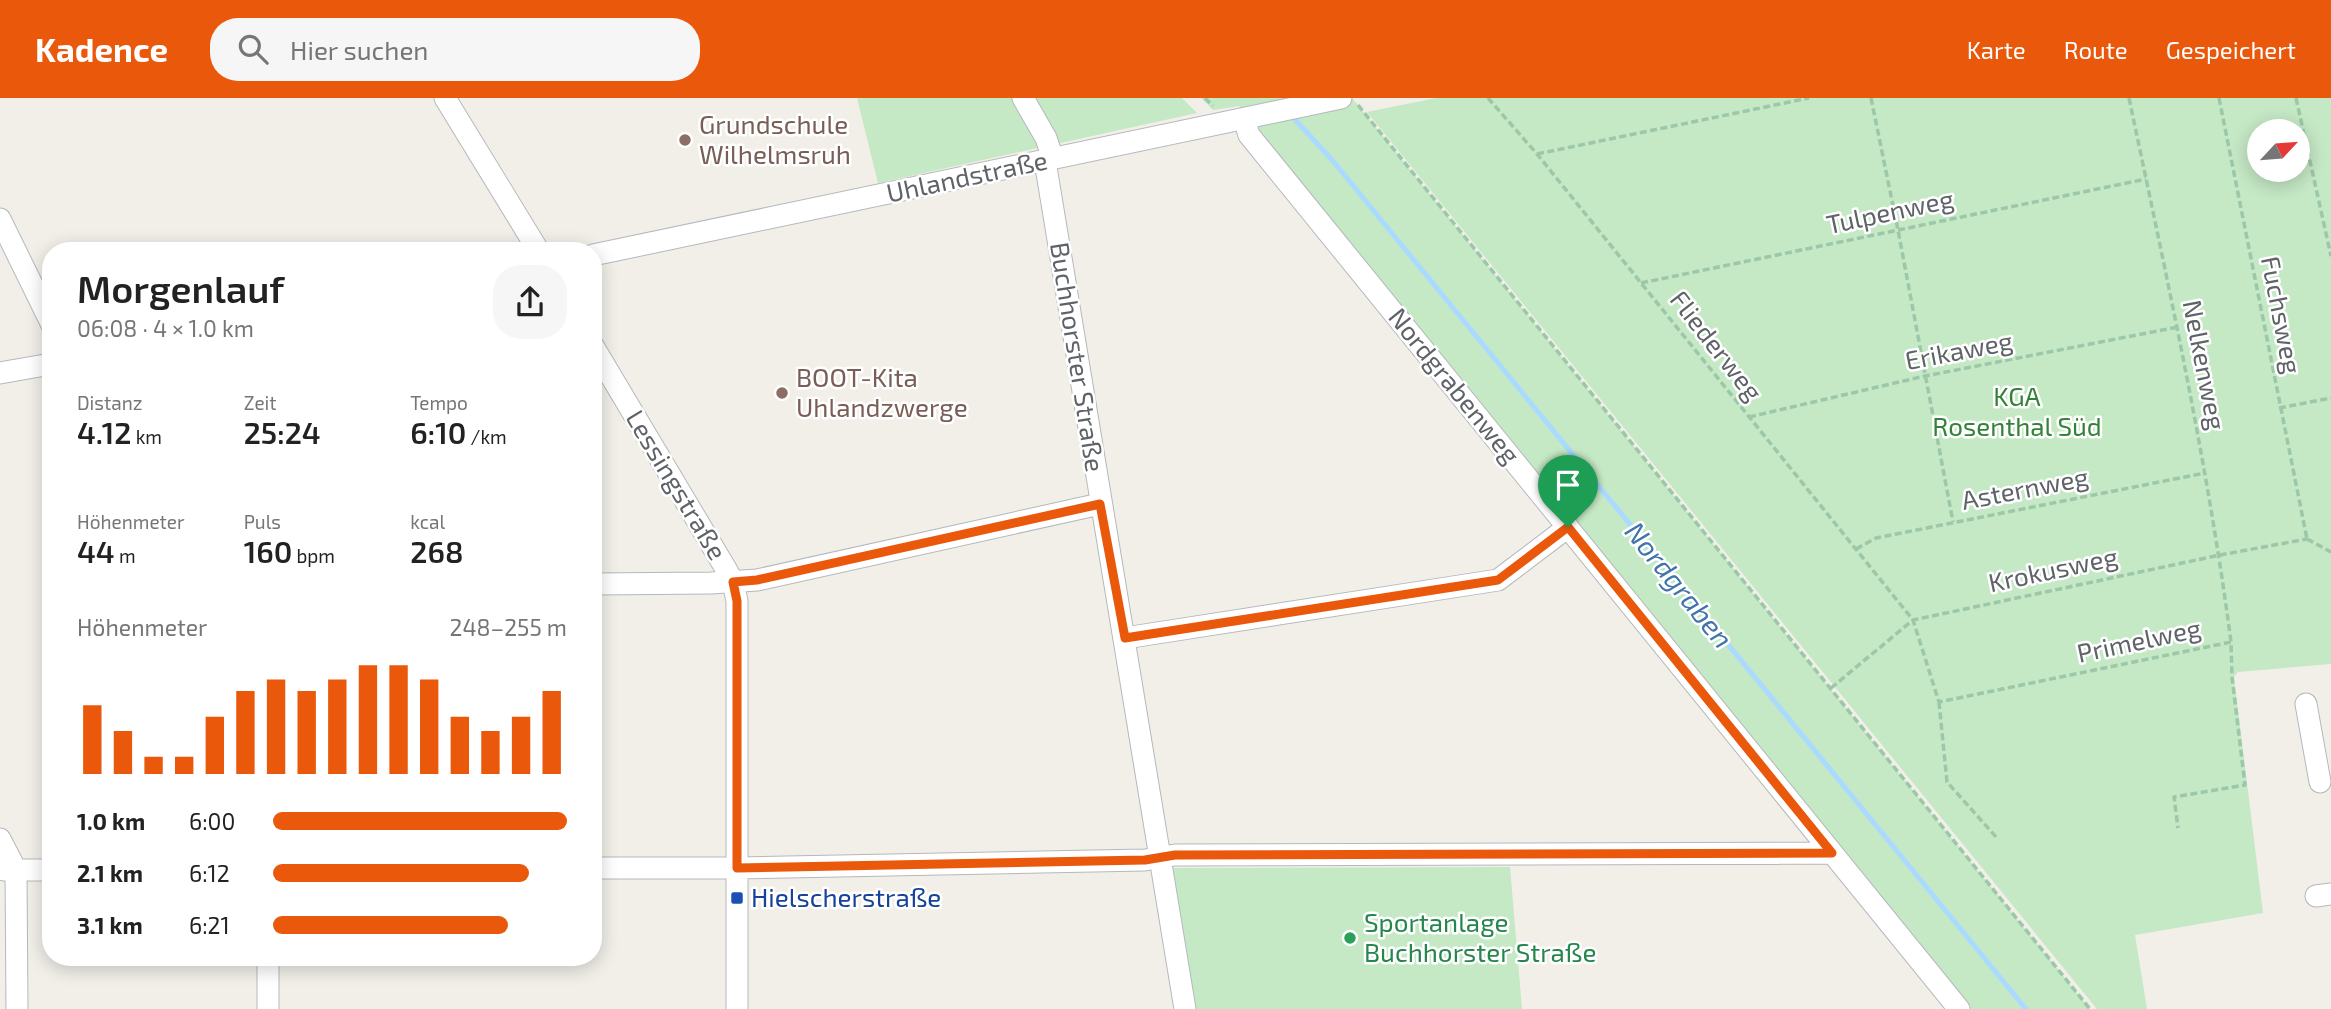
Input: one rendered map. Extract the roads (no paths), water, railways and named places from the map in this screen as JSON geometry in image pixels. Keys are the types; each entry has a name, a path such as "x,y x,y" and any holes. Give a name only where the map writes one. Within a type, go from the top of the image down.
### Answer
{"street":[{"path":"445,98 533,242"},
{"name":"Buchhorster Straße","path":"1023,98 1046,138 1100,504 1125,638 1185,1009"},
{"name":"Uhlandstraße","path":"602,253 1341,98"},
{"name":"Nordgrabenweg","path":"1247,118 1249,135 1959,1009"},
{"path":"0,219 42,305"},
{"name":"Lessingstraße","path":"602,361 733,582 737,601 737,1009"},
{"path":"0,373 42,365"},
{"path":"602,584 757,580 1100,504"},
{"path":"1125,638 1498,580 1568,527"},
{"path":"2306,704 2323,747 2320,782"},
{"path":"0,839 8,870 17,1009"},
{"path":"602,868 1145,860 1175,855 1832,853"},
{"path":"8,870 42,870"},
{"path":"268,966 268,1009"}],"waterway":[{"name":"Nordgraben","path":"1290,114 1333,161 2026,1009"}],"place":[{"name":"Grundschule Wilhelmsruh","path":"685,140"},
{"name":"BOOT-Kita Uhlandzwerge","path":"782,393"},
{"name":"Hielscherstraße","path":"737,898"},
{"name":"Sportanlage Buchhorster Straße","path":"1350,938"}],"park label":[{"name":"KGA Rosenthal Süd","path":"2017,412"}]}
